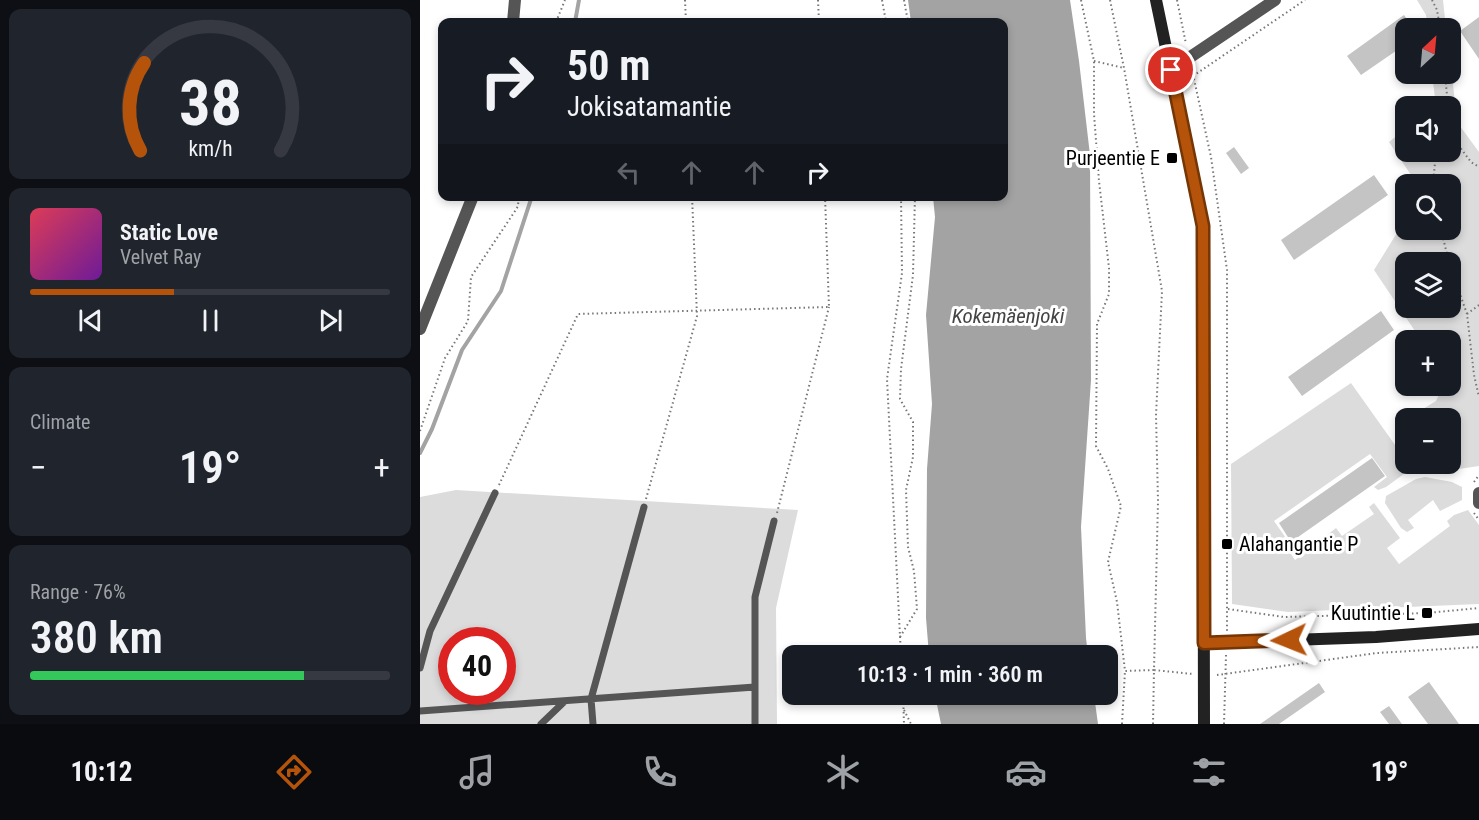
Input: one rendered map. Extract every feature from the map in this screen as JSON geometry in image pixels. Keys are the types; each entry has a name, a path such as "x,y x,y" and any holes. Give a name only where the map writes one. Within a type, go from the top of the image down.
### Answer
{"street":[{"path":"513,18 515,0"},
{"path":"1156,0 1203,226 1204,724"},
{"path":"1171,70 1275,0"},
{"path":"420,329 471,201"},
{"path":"1479,493 1479,503"},
{"path":"1204,643 1377,637 1479,629"}],"lane":[{"path":"420,668 430,631 495,493"},
{"path":"592,724 591,699 644,507"},
{"path":"755,724 755,597 774,521"},
{"path":"420,711 755,687"},
{"path":"541,724 565,701"}],"path":[{"path":"558,18 565,0"},
{"path":"685,0 686,18"},
{"path":"818,0 819,18"},
{"path":"882,0 885,18"},
{"path":"904,0 907,18"},
{"path":"1081,0 1094,61 1094,114 1109,268 1109,294 1098,324 1096,446 1108,469 1121,506 1107,562 1117,602 1125,671 1122,724"},
{"path":"1110,0 1124,68 1162,291 1156,415 1158,501 1153,724"},
{"path":"1177,0 1211,158 1227,270 1227,642 1224,724"},
{"path":"1193,76 1305,0"},
{"path":"1432,0 1438,18"},
{"path":"1094,61 1124,68"},
{"path":"1461,149 1471,162 1479,167"},
{"path":"420,432 445,358 468,321 471,277 517,208 519,201"},
{"path":"644,507 697,311 692,201"},
{"path":"774,521 829,307 825,201"},
{"path":"900,645 887,378 902,273 901,201"},
{"path":"900,637 917,609 914,571 908,547 906,490 913,457 913,422 900,399 901,369 913,275 915,201"},
{"path":"1461,296 1467,314 1474,375 1479,397"},
{"path":"1467,314 1479,305"},
{"path":"495,493 578,314 829,307"},
{"path":"1227,609 1284,616 1428,613 1479,608"},
{"path":"1225,675 1377,653 1479,647"},
{"path":"1125,671 1154,670 1204,675"},
{"path":"903,707 904,724"},
{"path":"903,707 910,724"}],"shaded area":[{"path":"1417,0 1443,0 1445,18 1426,18"},
{"path":"1433,84 1453,84 1454,96 1435,96"},
{"path":"1461,127 1479,152 1479,466 1461,469 1461,408 1424,408 1436,401 1438,396 1461,396 1461,330 1414,330 1406,318 1461,318 1461,252 1395,252 1395,301 1374,270 1395,236 1395,240 1461,240 1461,174 1410,174 1402,162 1461,162"},
{"path":"1395,137 1395,151 1389,142"},
{"path":"1351,383 1395,445 1395,474 1404,474 1378,490 1374,487 1387,477 1370,454 1274,521 1288,541 1285,545 1295,560 1336,528 1342,536 1374,514 1369,507 1374,503 1400,538 1387,548 1399,564 1450,526 1447,521 1454,515 1468,510 1479,525 1479,604 1288,612 1232,604 1231,464"},
{"path":"1425,477 1452,482 1462,487 1462,500 1440,511 1433,500 1408,520 1414,528 1407,532 1401,528 1385,503 1386,496 1416,479"},
{"path":"456,490 798,510 776,608 777,724 420,724 420,497"}],"water":[{"name":"Kokemäenjoki","path":"908,0 1070,0 1090,155 1091,380 1081,527 1087,645 928,645 926,618 927,469 932,404 926,315 935,217 933,201 1008,201 1008,18 910,18"},
{"path":"937,705 1095,705 1098,724 941,724"}],"building":[{"path":"1479,17 1479,59 1461,32"},
{"path":"1395,21 1395,52 1361,75 1347,56"},
{"path":"1234,147 1249,168 1241,174 1226,153"},
{"path":"1374,175 1388,195 1294,260 1281,240"},
{"path":"1381,311 1394,330 1302,396 1288,377"},
{"path":"1372,458 1385,476 1291,542 1279,523"},
{"path":"1429,682 1459,724 1428,724 1408,697"},
{"path":"1319,683 1325,692 1279,724 1260,724"},
{"path":"1389,706 1402,724 1389,724 1380,712"}],"waterway":[{"path":"576,18 579,0"},
{"path":"420,453 432,429 462,350 501,291 530,201"}],"place":[{"name":"Purjeentie E","path":"1172,158"},
{"name":"Alahangantie P","path":"1227,544"},
{"name":"Kuutintie L","path":"1427,613"}],"route":[{"path":"1171,70 1203,226 1204,643 1289,640"}]}
